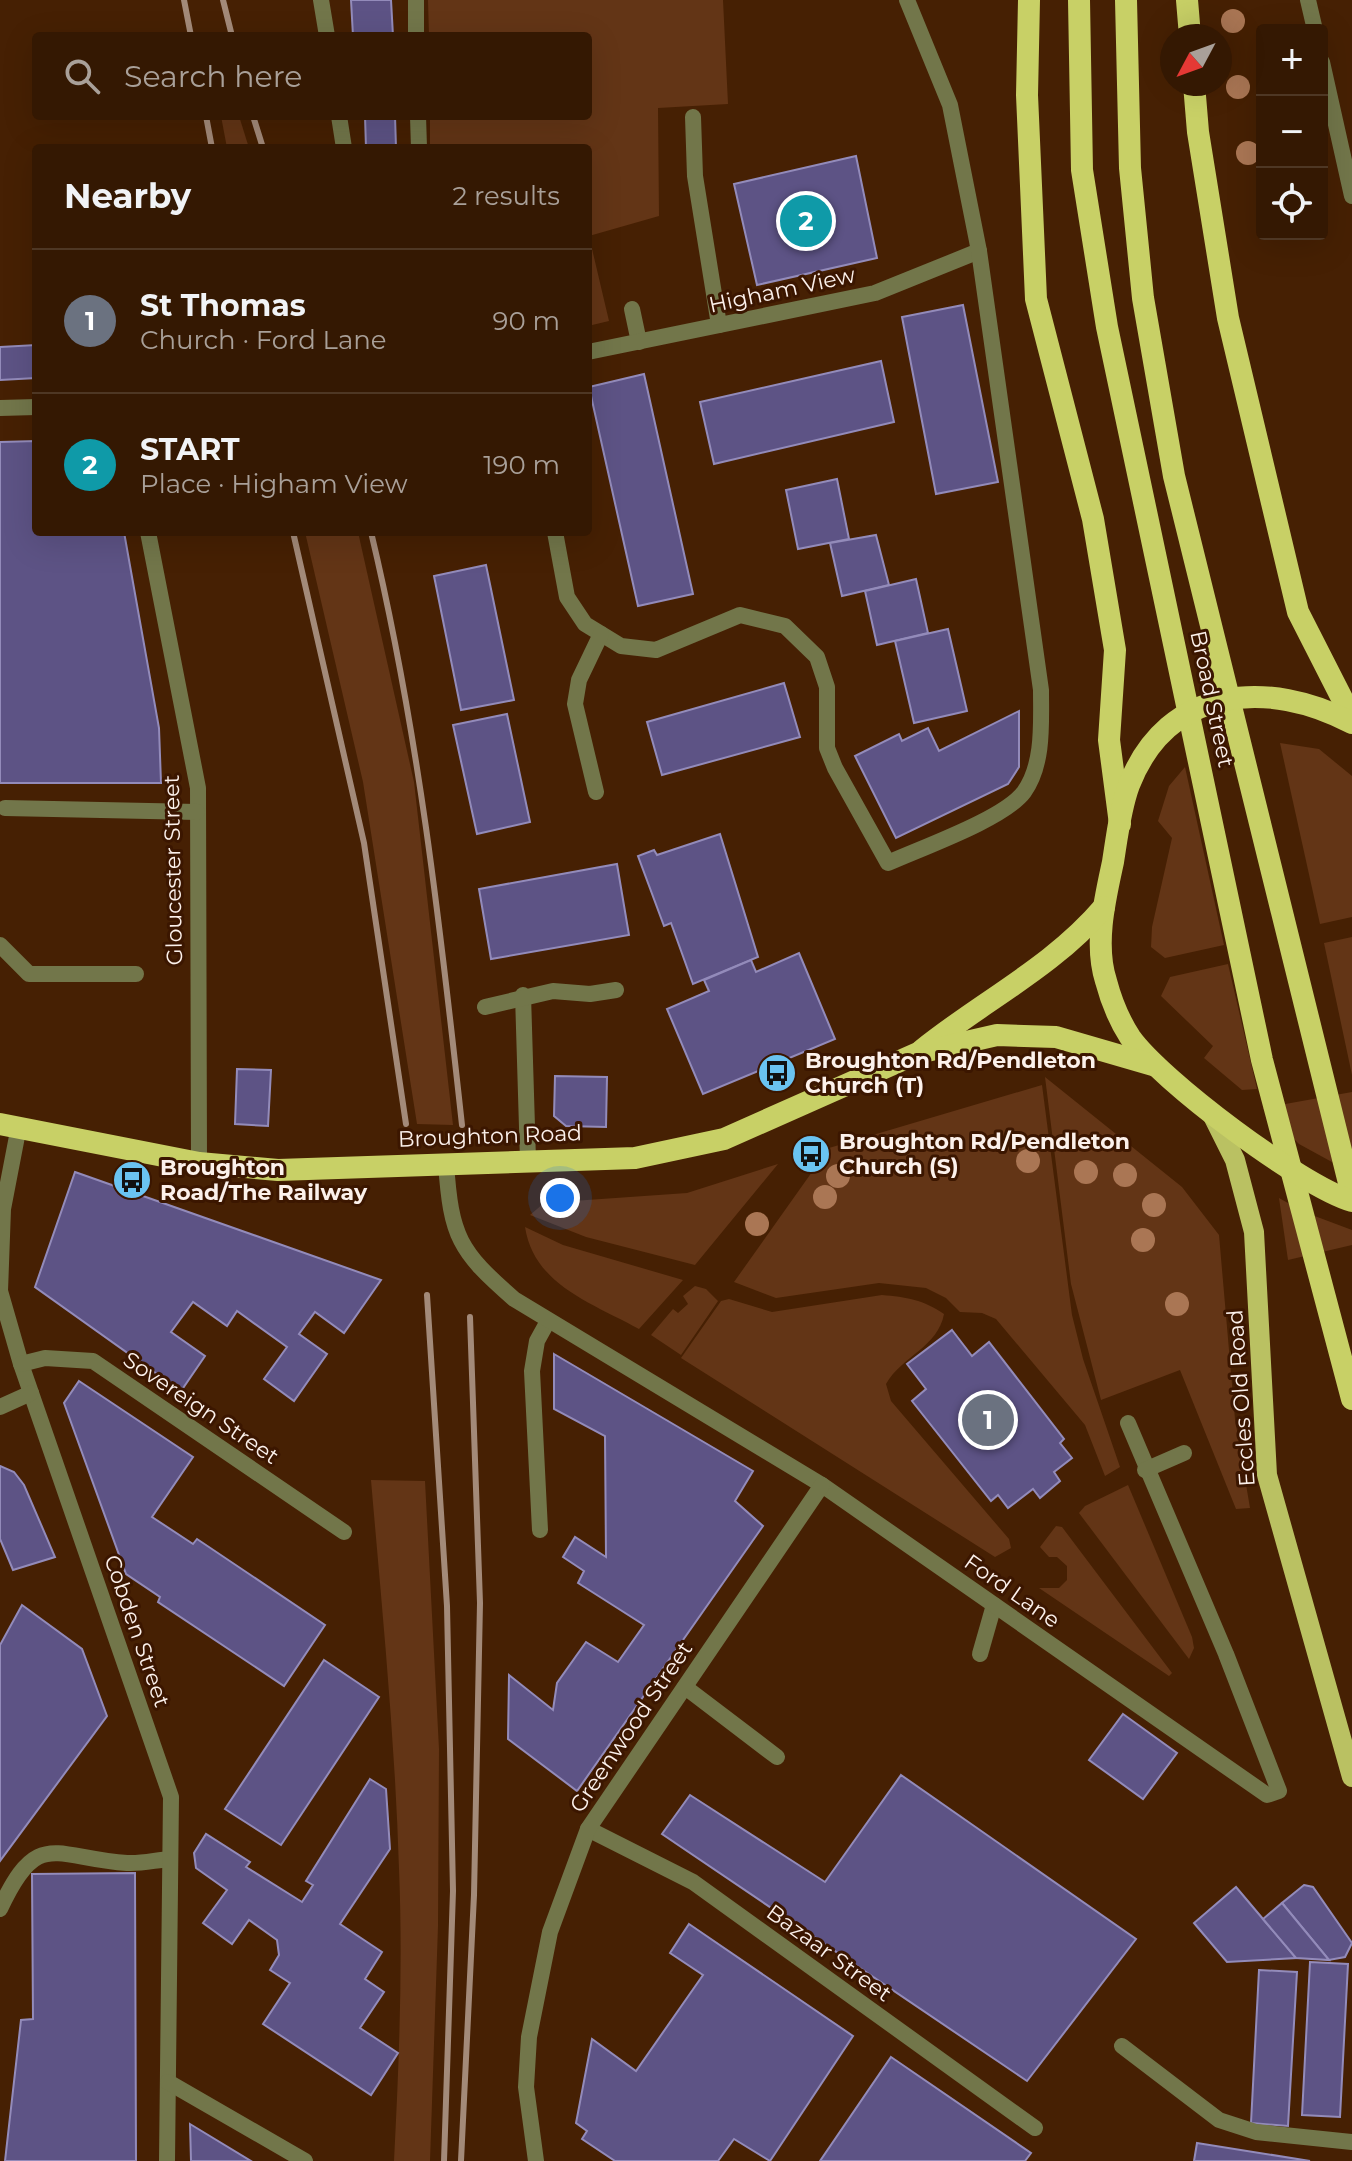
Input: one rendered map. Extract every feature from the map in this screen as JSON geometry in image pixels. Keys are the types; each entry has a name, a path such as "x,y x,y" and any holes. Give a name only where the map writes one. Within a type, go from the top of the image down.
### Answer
{"highway":[{"path":"1029,0 1027,95 1036,299 1093,519 1115,650 1109,740 1120,824"},
{"name":"Broad Street","path":"1079,0 1082,170 1110,342 1262,1060 1352,1399"},
{"name":"Broad Street","path":"1126,0 1130,168 1143,298 1174,476 1352,1198"},
{"path":"1187,0 1189,24"},
{"path":"1195,96 1228,318 1298,612 1352,720"},
{"path":"1352,720 1325,709 1250,695 1210,702 1175,723 1139,764 1128,786 1104,907 1101,944 1104,978 1130,1037 1156,1066 1272,1157 1314,1185 1352,1198"},
{"name":"Broughton Road","path":"918,1053 968,1012 1045,965 1076,940 1104,907"},
{"name":"Broughton Road","path":"9,1125 199,1163 278,1170 635,1158 724,1139 918,1053 997,1035 1056,1037 1156,1066"}],"main road":[{"name":"Eccles Old Road","path":"1209,1108 1235,1160 1254,1232 1267,1475 1287,1555 1352,1777"}],"street":[{"path":"321,0 326,32"},
{"path":"416,0 416,32"},
{"path":"556,536 567,597 585,624 621,646 656,650 740,615 785,626 817,657 827,687 827,748 888,863 1008,807 1023,792 1039,752 1041,690 979,251 950,105 907,0"},
{"path":"1308,0 1314,24"},
{"path":"1328,89 1352,196"},
{"path":"693,117 695,176 719,325"},
{"path":"340,120 343,144"},
{"path":"418,120 419,144"},
{"name":"Higham View","path":"592,351 875,293 979,251"},
{"path":"632,309 639,342"},
{"path":"0,408 32,407"},
{"name":"Gloucester Street","path":"149,536 198,788 199,1163"},
{"path":"596,792 575,704 579,680 601,634"},
{"path":"5,808 197,812"},
{"path":"0,945 29,974 136,974"},
{"path":"485,1007 523,995 553,991 590,994 616,990"},
{"path":"523,995 528,1160"},
{"name":"Cobden Street","path":"9,1125 0,1291 21,1364 171,1797 167,2161"},
{"name":"Ford Lane","path":"446,1163 452,1222 472,1262 514,1299 822,1485 1267,1795 1279,1791 1226,1654 1145,1470 1128,1423"},
{"path":"540,1530 532,1371 537,1341 548,1321"},
{"name":"Sovereign Street","path":"21,1364 45,1358 93,1361 344,1532"},
{"path":"0,1407 31,1393"},
{"path":"1145,1470 1184,1453"},
{"name":"Greenwood Street","path":"536,2161 526,2087 529,2037 550,1932 588,1829 822,1485"},
{"path":"980,1654 994,1605"},
{"path":"685,1687 777,1757"},
{"name":"Bazaar Street","path":"588,1829 693,1882 1035,2128"},
{"path":"0,1909 16,1875 30,1860 46,1853 82,1854 127,1863 170,1859"},
{"path":"1122,2046 1219,2120 1256,2132 1352,2142"},
{"path":"168,2082 305,2161"}],"shaded area":[{"path":"428,0 723,0 728,104 658,108 659,216 592,235 592,144 430,144 430,120 592,120 592,32 429,32"},
{"path":"222,120 240,120 248,144 226,144"},
{"path":"592,249 609,321 592,325"},
{"path":"306,536 359,536 414,782 453,1125 417,1124 363,782"},
{"path":"1280,743 1319,749 1352,776 1352,917 1320,924"},
{"path":"1185,767 1224,945 1165,958 1151,947 1152,927 1172,838 1158,821 1169,786"},
{"path":"1352,937 1352,1075 1324,943"},
{"path":"1228,964 1257,1089 1242,1090 1204,1058 1213,1046 1161,996 1170,977"},
{"path":"1045,1077 1182,1187 1219,1235 1235,1419 1250,1508 1236,1509 1180,1370 1101,1400 1071,1284"},
{"path":"1042,1085 1072,1315 1083,1359 1120,1467 1105,1476 1085,1425 996,1319 982,1313 960,1312 946,1298 926,1288 879,1283 776,1298 734,1282 829,1148"},
{"path":"1352,1092 1352,1173 1299,1144 1263,1108"},
{"path":"778,1164 695,1265 586,1237 530,1215 544,1203 687,1193"},
{"path":"1279,1198 1304,1212 1352,1230 1352,1245 1288,1260"},
{"path":"525,1227 563,1245 683,1280 639,1329 585,1301 553,1278 540,1264"},
{"path":"695,1286 706,1289 718,1301 681,1355 651,1335 673,1309 678,1313 688,1304 683,1296"},
{"path":"882,1295 914,1300 944,1314 935,1335 886,1384 891,1401 1009,1539 1011,1548 995,1557 681,1358 721,1301 729,1299 772,1312"},
{"path":"371,1480 425,1481 439,1749 438,1926 430,2161 394,2161 400,2015 399,1869 391,1722"},
{"path":"1128,1485 1192,1637 1194,1648 1189,1659 1079,1513 1085,1506"},
{"path":"1056,1526 1062,1527 1172,1673 1169,1676 1039,1588 1059,1588 1067,1580 1067,1566 1057,1557 1049,1557 1040,1547"}],"building":[{"path":"351,0 391,0 393,32 353,32"},
{"path":"365,120 395,120 396,144 366,144"},
{"path":"856,156 877,258 757,285 734,184"},
{"path":"963,305 998,482 936,494 902,317"},
{"path":"32,345 32,378 0,380 0,347"},
{"path":"881,361 894,422 714,464 700,402"},
{"path":"644,374 693,594 638,606 592,400 592,386"},
{"path":"32,441 32,536 125,536 159,728 161,783 0,783 0,442"},
{"path":"837,479 849,539 798,549 786,490"},
{"path":"876,535 889,585 842,596 830,543"},
{"path":"486,565 514,700 461,710 434,576"},
{"path":"916,579 928,633 877,645 865,591"},
{"path":"948,629 967,711 914,723 895,641"},
{"path":"784,683 800,737 662,775 647,722"},
{"path":"1019,711 1019,767 1008,784 896,838 855,756 899,734 902,741 928,728 939,751"},
{"path":"507,714 530,822 477,834 453,725"},
{"path":"720,834 758,957 693,984 671,923 664,926 638,856 654,850 657,855"},
{"path":"617,864 629,935 491,959 479,889"},
{"path":"799,953 835,1039 703,1094 667,1009 709,991 704,980 751,960 756,972"},
{"path":"237,1069 271,1070 268,1126 235,1124"},
{"path":"555,1076 607,1077 606,1127 566,1126 554,1116"},
{"path":"75,1172 381,1280 344,1333 315,1312 299,1334 327,1354 294,1401 264,1379 287,1347 237,1311 227,1326 193,1302 171,1332 205,1356 181,1391 35,1287"},
{"path":"952,1330 972,1356 989,1342 1064,1439 1060,1443 1072,1458 1054,1472 1060,1481 1040,1498 1033,1489 1008,1508 998,1495 991,1501 912,1401 926,1389 907,1364"},
{"path":"554,1354 753,1471 735,1501 763,1526 577,1791 508,1739 509,1675 553,1710 557,1683 586,1642 618,1662 644,1625 578,1583 584,1571 563,1557 575,1537 606,1557 605,1436 554,1409"},
{"path":"79,1381 193,1457 152,1517 193,1544 197,1539 325,1625 284,1686 158,1602 160,1597 126,1574 64,1403"},
{"path":"0,1466 14,1472 24,1485 55,1557 13,1570 0,1539"},
{"path":"22,1605 82,1649 107,1716 0,1861 0,1645"},
{"path":"324,1660 379,1697 281,1845 225,1809"},
{"path":"1123,1714 1177,1753 1143,1799 1089,1760"},
{"path":"901,1775 1136,1939 1027,2081 662,1834 690,1795 825,1882"},
{"path":"370,1779 386,1789 390,1849 340,1924 382,1952 365,1979 384,1992 360,2028 398,2053 371,2095 263,2024 290,1983 270,1970 279,1955 277,1940 249,1920 232,1944 203,1923 227,1890 196,1868 194,1853 206,1834 250,1862 246,1867 302,1902 313,1885 306,1881"},
{"path":"135,1873 136,2161 5,2161 21,2020 33,2019 32,1874"},
{"path":"1304,1885 1313,1887 1352,1943 1345,1957 1329,1960 1282,1903"},
{"path":"1236,1887 1296,1958 1227,1962 1194,1923"},
{"path":"1282,1903 1329,1960 1296,1958 1263,1919"},
{"path":"689,1924 853,2036 770,2161 734,2139 718,2161 615,2161 582,2139 587,2131 576,2123 592,2039 636,2071 703,1975 670,1953"},
{"path":"1310,1962 1348,1964 1340,2117 1302,2115"},
{"path":"1259,1970 1297,1972 1288,2126 1251,2123"},
{"path":"891,2057 1031,2153 1025,2161 820,2161"},
{"path":"190,2124 251,2161 191,2161"},
{"path":"1197,2143 1310,2161 1194,2161"}],"railway":[{"path":"184,0 190,32"},
{"path":"223,0 231,32"},
{"path":"207,120 211,144"},
{"path":"254,120 262,144"},
{"path":"294,536 364,843 406,1124"},
{"path":"372,536 415,753 462,1125"},
{"path":"427,1295 447,1606 453,1891 444,2161"},
{"path":"461,2161 474,1895 480,1603 470,1317"}],"place":[{"name":"START","path":"806,221"},
{"name":"Broughton Rd/Pendleton Church (T)","path":"777,1073"},
{"name":"Broughton Rd/Pendleton Church (S)","path":"811,1154"},
{"name":"Broughton Road/The Railway","path":"132,1180"},
{"name":"St Thomas","path":"988,1420"}]}
